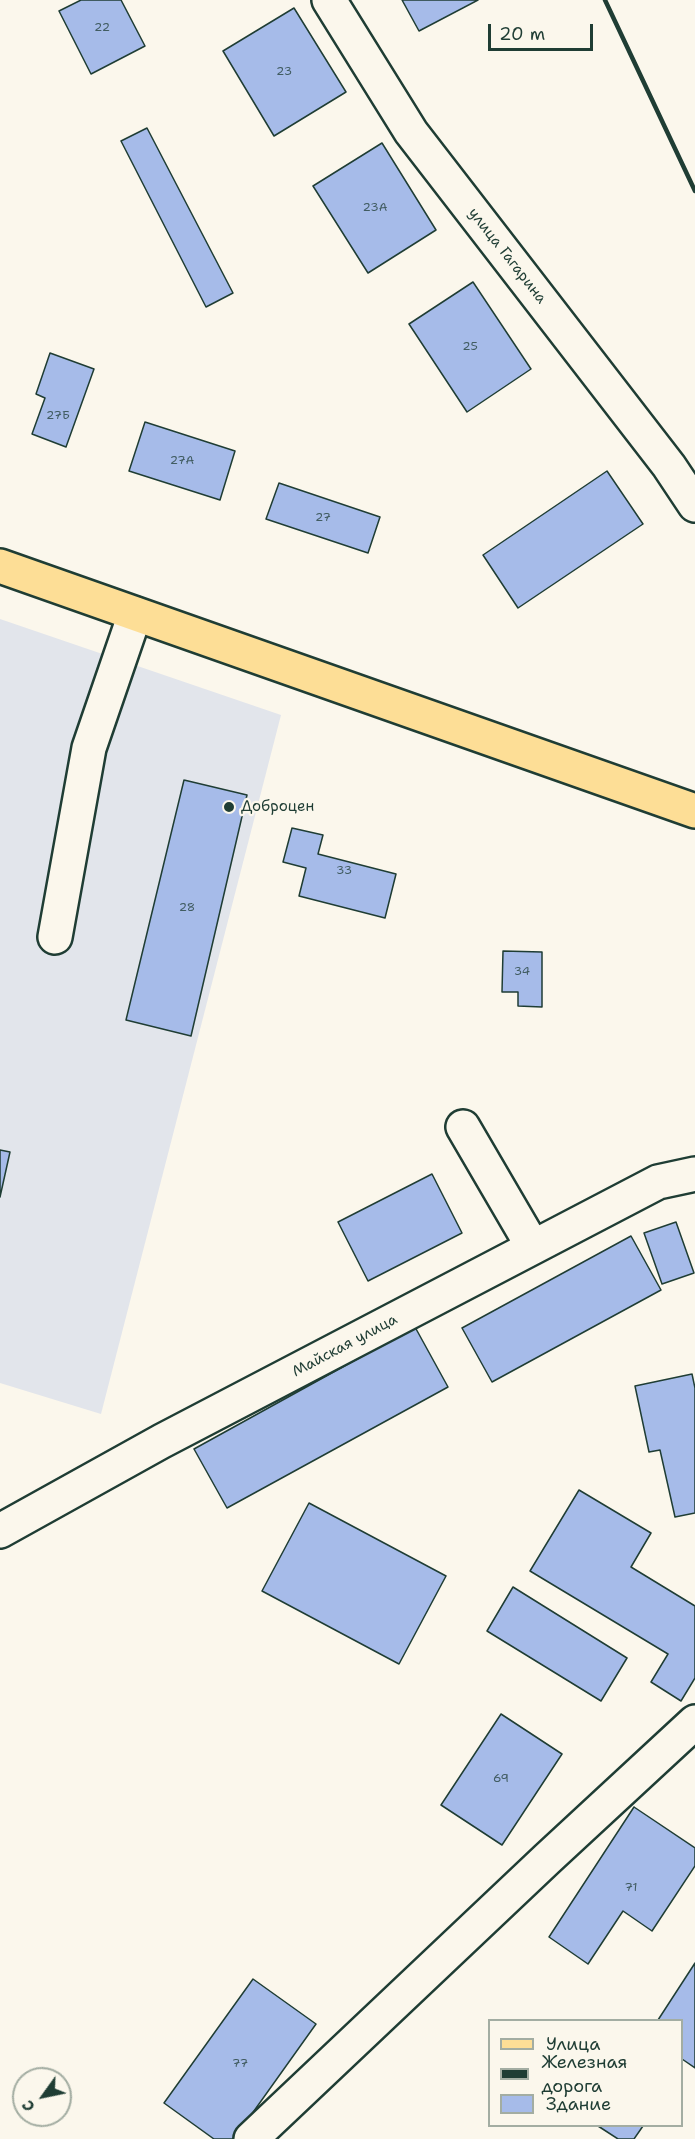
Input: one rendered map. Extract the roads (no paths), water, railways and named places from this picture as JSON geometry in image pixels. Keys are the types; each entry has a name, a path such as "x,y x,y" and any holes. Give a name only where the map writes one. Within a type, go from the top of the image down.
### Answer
{"main road":[{"path":"0,566 695,811"}],"street":[{"name":"улица Гагарина","path":"329,0 411,132 669,466 695,505"},
{"path":"55,937 89,748 135,614"},
{"path":"463,1128 533,1248"},
{"name":"Майская улица","path":"0,1531 162,1441 658,1182 695,1174"},
{"path":"251,2139 695,1722"}],"railway":[{"path":"605,0 695,191"}],"place":[{"name":"Доброцен","path":"229,807"}]}
